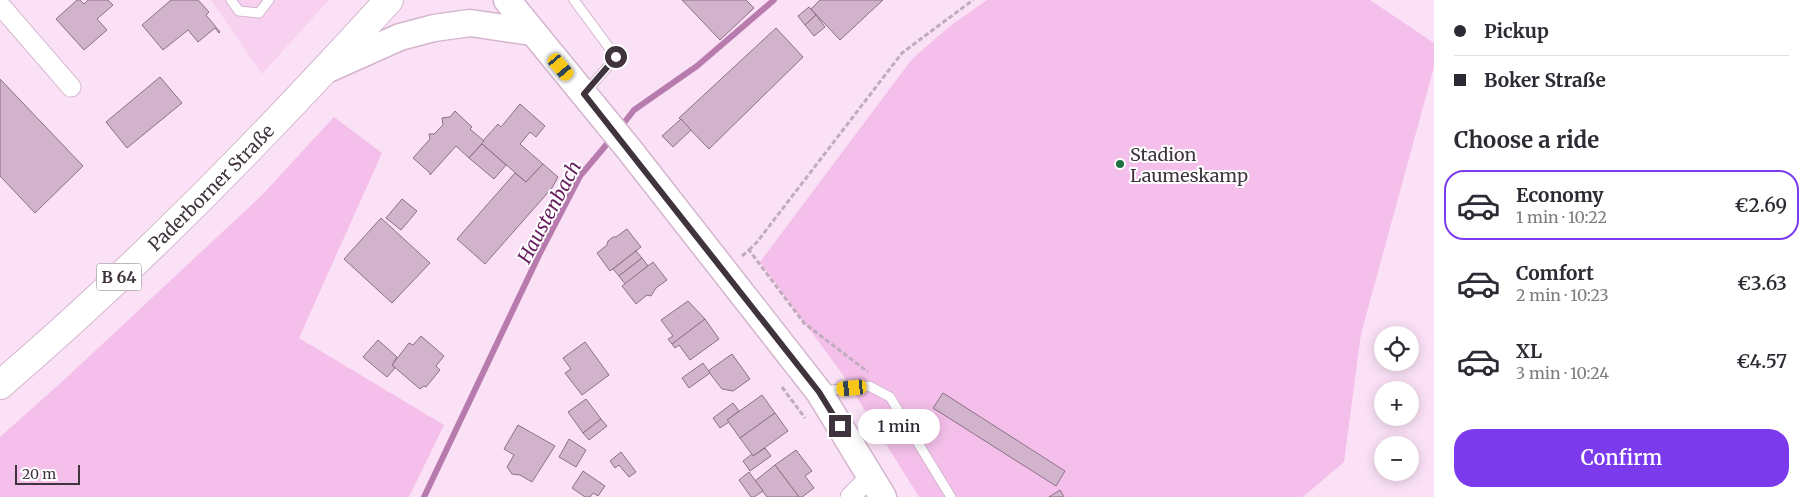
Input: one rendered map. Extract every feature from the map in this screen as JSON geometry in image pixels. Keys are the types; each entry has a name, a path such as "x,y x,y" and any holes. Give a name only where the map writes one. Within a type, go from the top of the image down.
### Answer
{"main road":[{"name":"Paderborner Straße","path":"0,385 84,310 234,165 389,0"},
{"path":"507,0 628,148 819,392 877,487"},
{"path":"324,71 400,37 434,28 470,23 532,32"}],"street":[{"path":"0,5 70,87"},
{"path":"850,497 877,487"}],"lane":[{"path":"232,0 239,11 259,13 269,0"},
{"path":"574,0 616,57 591,104"},
{"path":"819,392 869,386 890,397 951,497"}],"path":[{"path":"724,271 757,242 902,54 973,0"},
{"path":"749,250 804,323 869,373 869,386"}],"shaded area":[{"path":"211,0 329,0 262,74"},
{"name":"Stadion Laumeskamp","path":"987,0 1370,0 1434,43 1434,67 1361,334 1344,462 1303,497 919,497 843,375 760,262 912,59 950,26"},
{"path":"334,117 382,153 299,338 444,425 409,497 0,497 0,437 261,196"}],"building":[{"path":"77,0 84,4 88,0 108,0 113,5 97,19 107,30 84,50 56,19"},
{"path":"171,0 198,0 209,12 206,15 220,32 215,28 198,42 188,30 163,50 142,25"},
{"path":"682,0 746,0 754,8 720,40"},
{"path":"820,0 883,0 840,40 811,9"},
{"path":"809,7 816,15 805,25 798,16"},
{"path":"816,15 825,27 814,36 805,25"},
{"path":"776,28 803,57 709,149 679,118"},
{"path":"160,77 182,103 127,148 106,122"},
{"path":"0,79 83,166 35,213 0,176"},
{"path":"520,104 545,126 536,137 530,132 520,144 543,164 526,182 481,143 498,124 501,127"},
{"path":"455,111 472,127 470,129 484,141 469,158 456,146 430,175 413,158 430,139 429,134 434,134 443,125 442,118 450,117"},
{"path":"681,119 691,130 673,147 662,136"},
{"path":"482,144 506,165 494,179 469,158"},
{"path":"543,164 558,177 552,188 485,264 457,239 515,173 526,182"},
{"path":"402,199 417,211 401,230 386,218"},
{"path":"381,218 430,263 392,303 344,259"},
{"path":"627,229 641,247 610,271 597,253 613,237"},
{"path":"636,251 642,258 619,276 613,269"},
{"path":"642,258 648,266 625,284 619,276"},
{"path":"653,262 667,280 656,288 651,296 647,295 636,304 622,286"},
{"path":"688,301 705,319 672,344 668,339 673,336 661,320"},
{"path":"705,319 719,339 690,360 679,345 675,348 672,344"},
{"path":"421,336 444,356 436,366 440,370 426,387 424,386 420,389 392,365 409,343 413,345"},
{"path":"378,340 397,357 392,365 395,368 387,377 363,357"},
{"path":"585,342 609,375 582,395 565,373 571,369 563,358"},
{"path":"732,354 750,379 733,391 722,389 708,371"},
{"path":"703,363 710,373 689,388 682,378"},
{"path":"943,393 1065,471 1056,486 933,408"},
{"path":"762,395 775,413 740,438 727,420"},
{"path":"586,399 601,419 583,433 568,412"},
{"path":"733,403 739,411 727,420 729,422 720,428 713,418"},
{"path":"775,413 788,431 753,456 740,438"},
{"path":"601,419 607,426 589,440 583,433"},
{"path":"518,425 555,446 532,482 520,475 512,474 507,467 514,455 504,449"},
{"path":"569,439 586,450 576,467 559,457"},
{"path":"765,448 771,456 750,471 743,461"},
{"path":"796,450 812,471 805,476 814,488 802,497 799,497 775,465"},
{"path":"621,452 636,472 629,477 619,465 615,468 610,461"},
{"path":"775,465 799,497 767,497 755,481"},
{"path":"583,471 605,486 598,496 593,493 590,497 585,497 572,488"},
{"path":"749,472 763,491 754,497 751,497 739,480"},
{"path":"1060,490 1064,497 1049,497"}],"waterway":[{"name":"Haustenbach","path":"620,128 634,110 697,66 774,0"},
{"name":"Haustenbach","path":"424,497 540,253 580,176 612,138"}],"place":[{"name":"Stadion Laumeskamp","path":"1120,164"}],"route":[{"path":"616,57 584,94 819,392 840,426"}]}
